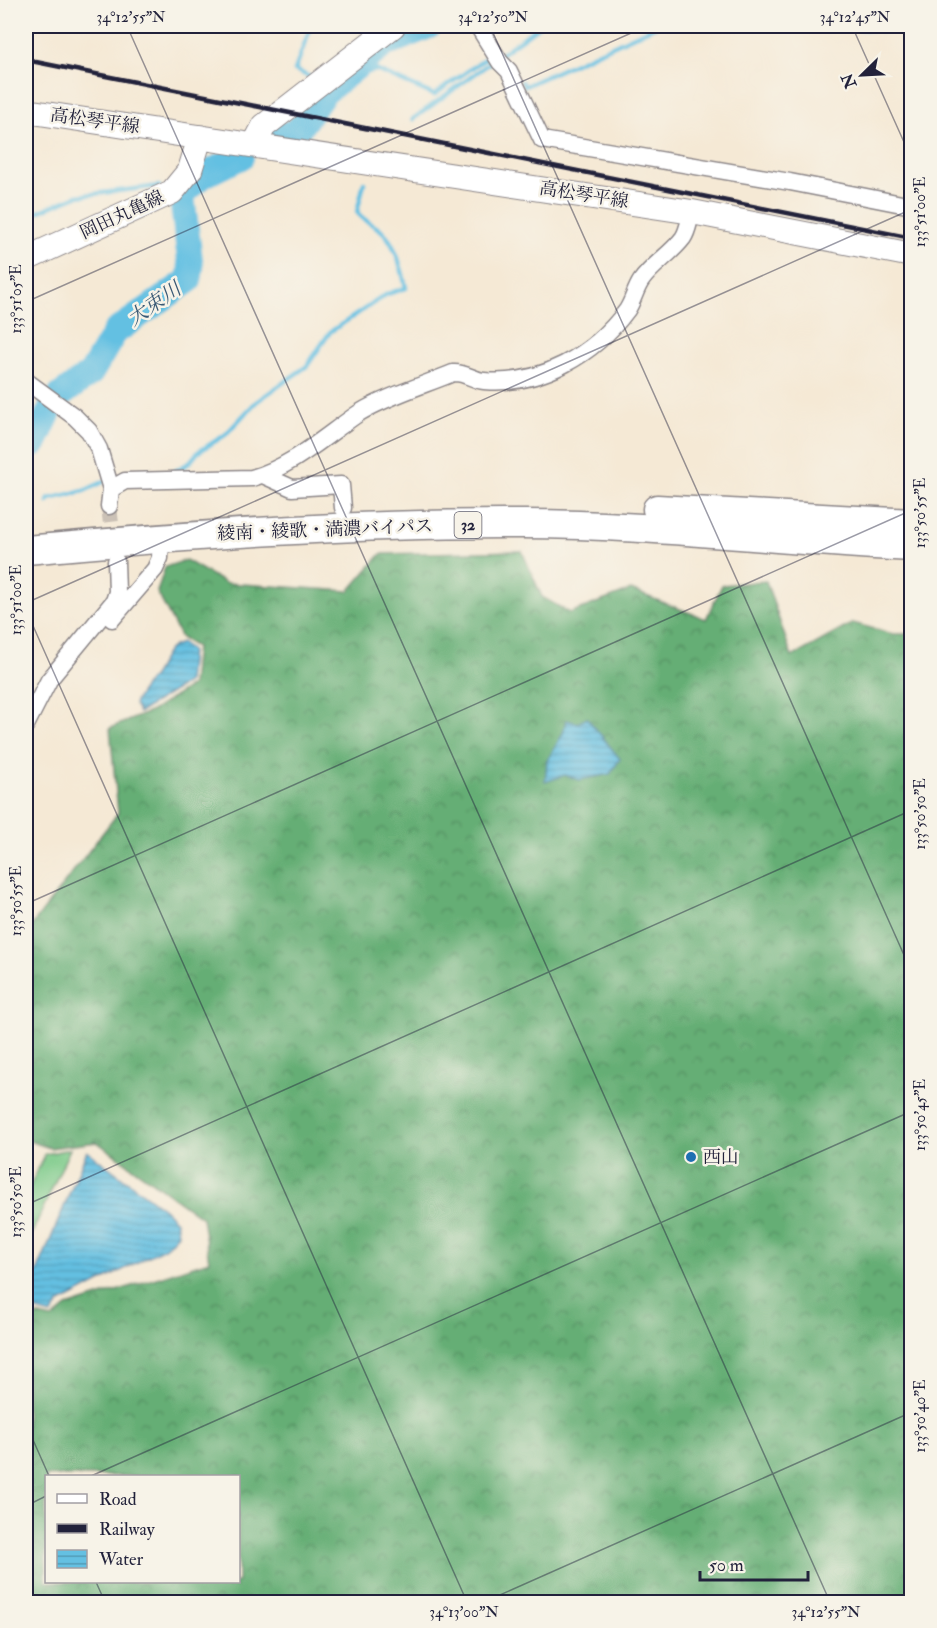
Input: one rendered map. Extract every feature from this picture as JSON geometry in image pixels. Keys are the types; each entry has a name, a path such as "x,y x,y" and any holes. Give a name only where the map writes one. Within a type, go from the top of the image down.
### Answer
{"highway":[{"name":"綾南・綾歌・満濃バイパス","path":"26,532 160,519 343,508 522,505 721,511 912,523"},
{"name":"綾南・綾歌・満濃バイパス","path":"26,550 161,538 345,527 524,524 715,531 866,546 912,547"}],"main road":[{"path":"200,137 255,145 264,126 393,26"},
{"name":"高松琴平線","path":"26,111 200,137"},
{"name":"岡田丸亀線","path":"26,259 176,189 190,170 200,137"},
{"name":"高松琴平線","path":"255,145 692,212 912,255"}],"street":[{"path":"478,26 497,57 509,71 542,140 790,182 912,206"},
{"path":"903,26 912,27"},
{"path":"26,381 89,431 99,449 109,489 125,481 252,478 263,475 300,454 361,412 453,373 461,373 483,381 521,378 544,374 579,357 629,308 642,279 684,236 692,212"},
{"path":"263,475 292,488 341,485 343,508"},
{"path":"93,628 102,630 155,569 160,558 161,538"},
{"path":"26,725 49,680 114,601 117,592 116,561"}],"green space":[{"path":"522,551 542,597 570,613 631,590 706,619 722,585 766,581 792,657 853,623 893,634 911,634 911,1602 26,1602 26,1313 52,1319 67,1307 209,1261 202,1218 97,1142 50,1148 26,1140 26,933 118,813 110,728 152,711 192,685 196,647 181,638 157,592 165,567 186,560 225,583 349,591 381,554"},
{"path":"70,1149 26,1246 26,1195 45,1154"}],"water":[{"path":"182,643 191,650 188,682 139,713 134,704 168,651"},
{"path":"587,718 620,759 610,774 579,780 565,775 545,782 547,761 563,733 566,720 578,723"},
{"path":"87,1151 164,1209 176,1221 178,1234 166,1247 60,1303 51,1315 26,1308 26,1299"}],"waterway":[{"path":"311,26 295,70 314,79"},
{"name":"大束川","path":"280,136 297,131 325,92 384,45 429,26"},
{"path":"501,54 539,26"},
{"path":"522,82 525,86 656,26"},
{"path":"835,26 903,32"},
{"path":"329,85 342,89 368,72 376,70 434,95 486,58 492,59"},
{"path":"413,119 494,60"},
{"name":"大束川","path":"26,448 34,444 52,406 61,395 91,373 115,332 189,280 191,268 182,197 200,178 241,157"},
{"path":"172,473 189,463 198,452 225,435 256,402 307,366 330,332 387,294 406,288 398,258 391,243 380,229 357,212 364,183"},
{"path":"26,217 77,196 159,186"},
{"path":"48,502 49,499 84,491 105,481"}],"tunnel":[{"path":"109,506 114,551"}],"railway":[{"path":"26,60 912,238"}],"place":[{"name":"西山","path":"691,1157"}]}
